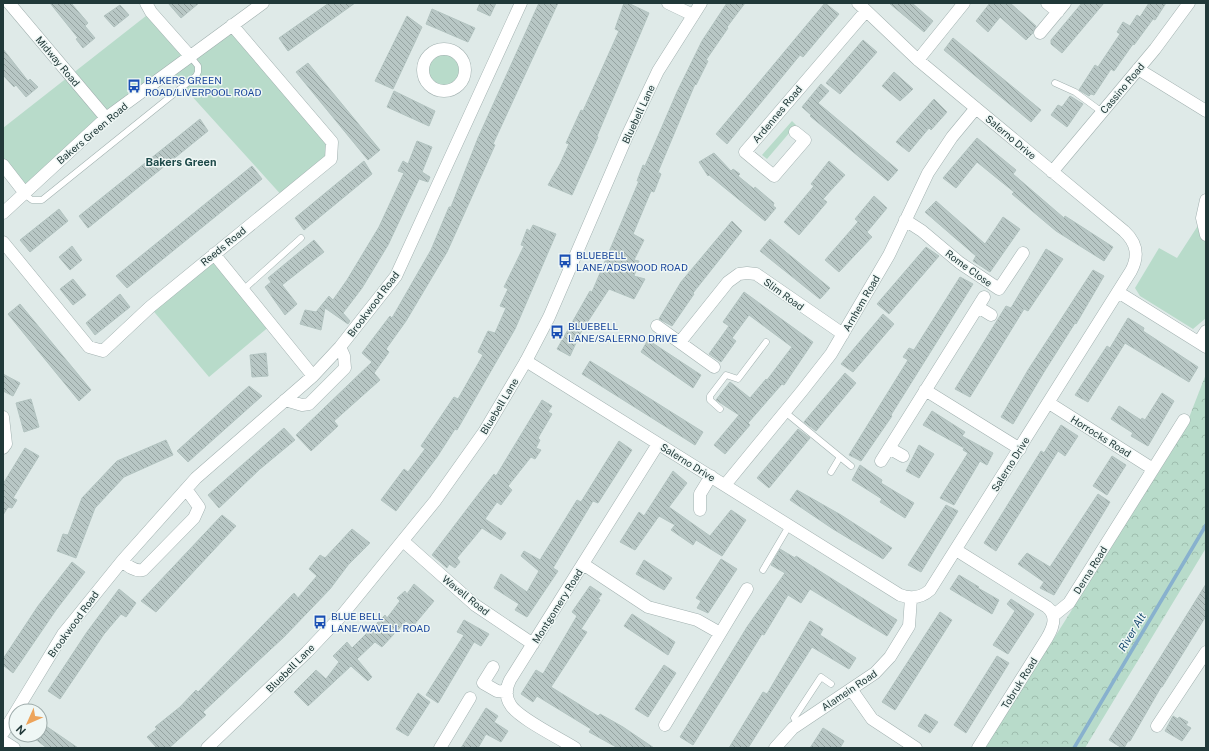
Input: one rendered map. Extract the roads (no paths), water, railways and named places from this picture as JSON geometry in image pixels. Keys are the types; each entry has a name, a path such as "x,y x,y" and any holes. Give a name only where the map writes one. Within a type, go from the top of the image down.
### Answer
{"street":[{"name":"Midway Road","path":"10,3 106,118"},
{"path":"146,3 151,12 190,56"},
{"name":"Bakers Green Road","path":"3,213 106,118 263,3"},
{"name":"Brookwood Road","path":"3,733 63,634 122,561 186,489 313,376 340,347 396,276 521,3"},
{"path":"668,3 693,15"},
{"name":"Bluebell Lane","path":"207,748 308,652 344,614 403,541 466,458 495,414 526,361 549,317 648,91 667,57 701,3"},
{"path":"918,60 964,3"},
{"path":"1040,33 1062,8 1047,3"},
{"name":"Cassino Road","path":"1052,172 1138,68 1189,3"},
{"name":"Salerno Drive","path":"526,361 896,592 911,598 923,595 930,590 1118,292 1136,261 1136,253 1134,243 1124,231 918,60 862,7"},
{"name":"Ardennes Road","path":"795,132 809,143 774,176 745,152 862,7"},
{"name":"Reeds Road","path":"3,242 89,347 103,351 150,307 331,160 332,142 232,25"},
{"path":"1138,68 1206,111"},
{"path":"461,82 481,89"},
{"name":"Arnhem Road","path":"725,485 819,370 843,334 889,256 905,220 936,161 976,108"},
{"path":"3,165 23,193"},
{"path":"1206,200 1202,218 1206,235"},
{"name":"Rome Close","path":"905,220 922,231 960,263 999,289 1023,253"},
{"path":"214,254 313,376"},
{"name":"Slim Road","path":"680,342 728,282 735,276 747,273 764,279 843,334"},
{"path":"1118,292 1202,344 1206,331"},
{"path":"881,461 981,302 991,315"},
{"path":"657,326 714,366"},
{"path":"285,400 302,405 309,404 345,368 344,356 340,347"},
{"path":"925,390 1020,449"},
{"name":"Horrocks Road","path":"1049,403 1153,469"},
{"path":"3,417 6,444 3,448"},
{"name":"Derna Road","path":"1054,616 1069,603 1184,420"},
{"name":"Montgomery Road","path":"507,692 510,680 658,444"},
{"path":"889,448 903,456"},
{"path":"700,510 700,494 711,476"},
{"path":"122,561 130,567 140,571 143,570 194,518 200,507 186,489"},
{"name":"Wavell Road","path":"403,541 475,605 533,644"},
{"path":"956,550 1047,607 1054,616"},
{"path":"583,564 648,607 697,620 720,633"},
{"path":"665,725 747,589"},
{"name":"Alamein Road","path":"775,748 788,732 798,724 875,673 890,657 909,626 911,598"},
{"name":"Tobruk Road","path":"978,748 1047,638 1054,624 1054,616"},
{"path":"1157,726 1206,652"},
{"path":"493,667 483,683 497,691 507,692 509,704 514,710 560,744 575,748"},
{"path":"851,689 872,719 916,748"},
{"path":"440,748 470,698"},
{"path":"3,741 14,748"}],"lane":[{"path":"23,193 32,200 42,200 196,76 198,66 190,56"},
{"path":"1055,83 1075,92 1102,112"},
{"path":"243,290 301,238"},
{"path":"714,366 726,375 738,379 766,342"},
{"path":"720,409 710,400 710,396 726,375"},
{"path":"785,412 851,466"},
{"path":"831,472 840,458"},
{"path":"763,570 789,526"},
{"path":"798,724 794,718 821,677 831,684"}],"waterway":[{"name":"River Alt","path":"1074,748 1206,525"}],"place":[{"name":"BAKERS GREEN ROAD/LIVERPOOL ROAD","path":"134,86"},
{"name":"BLUEBELL LANE/ADSWOOD ROAD","path":"565,261"},
{"name":"BLUEBELL LANE/SALERNO DRIVE","path":"557,332"},
{"name":"BLUE BELL LANE/WAVELL ROAD","path":"320,622"}],"district":[{"name":"Bakers Green","path":"181,162"}]}
